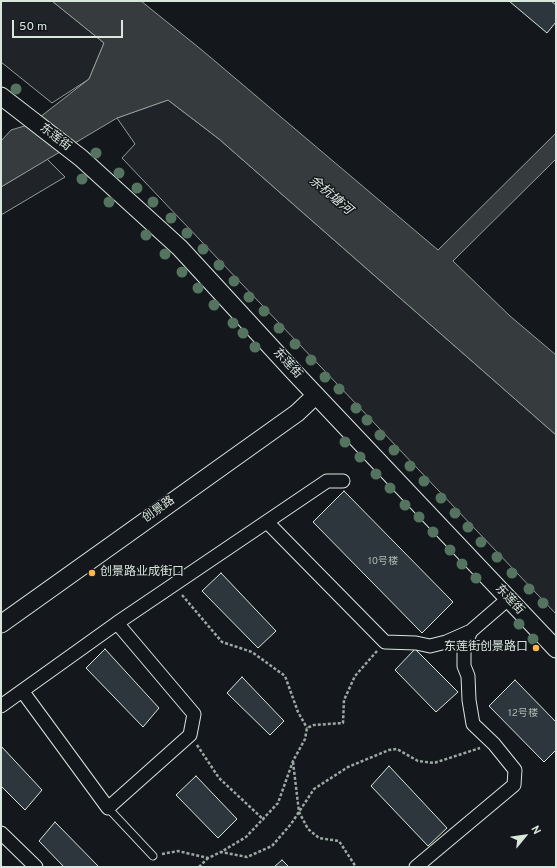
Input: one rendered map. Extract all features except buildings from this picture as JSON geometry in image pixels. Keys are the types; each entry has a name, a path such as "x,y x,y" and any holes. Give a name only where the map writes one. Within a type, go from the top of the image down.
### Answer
{"street":[{"name":"东莲街","path":"1,96 81,158 180,248 316,395 556,649"},
{"name":"创景路","path":"1,624 296,413 316,395"},
{"path":"1,706 23,692 117,622 327,481 344,482"},
{"path":"267,522 385,642 416,643 430,646 471,631 508,599"},
{"path":"23,692 108,808 190,735 194,714 117,622"},
{"path":"416,867 514,785 515,770 494,744 474,724 469,700 468,676 464,666 464,647 471,631"},
{"path":"1,833 36,867"}],"lane":[{"path":"108,808 153,856"}],"path":[{"path":"174,585 222,642 252,652 285,676 298,712 307,728 305,739 293,761 278,803 264,820 246,837 208,858 199,867"},
{"path":"307,728 314,724 343,723 344,700 355,676 385,642"},
{"path":"190,735 219,778 264,820"},
{"path":"221,852 247,857 272,846 299,812 314,789 348,767 390,750 397,749 418,761 434,763 494,744"},
{"path":"293,761 299,812 308,829 319,838 340,840 356,867"},
{"path":"153,856 178,850 208,858"}],"shaded area":[{"path":"1,1 52,1 104,43 89,79 52,103 1,62"},
{"path":"168,100 219,139 556,435 556,614 122,158 135,144 117,118"},
{"path":"47,159 65,177 1,215 1,187"}],"water":[{"name":"余杭塘河","path":"52,1 141,1 203,51 438,250 556,133 556,159 453,261 510,316 556,355 556,435 219,139 168,100 117,118 1,187 1,141 11,130 31,124 89,79 104,43"}],"place":[{"name":"创景路业成街口","path":"92,573"},
{"name":"东莲街创景路口","path":"536,648"}]}
